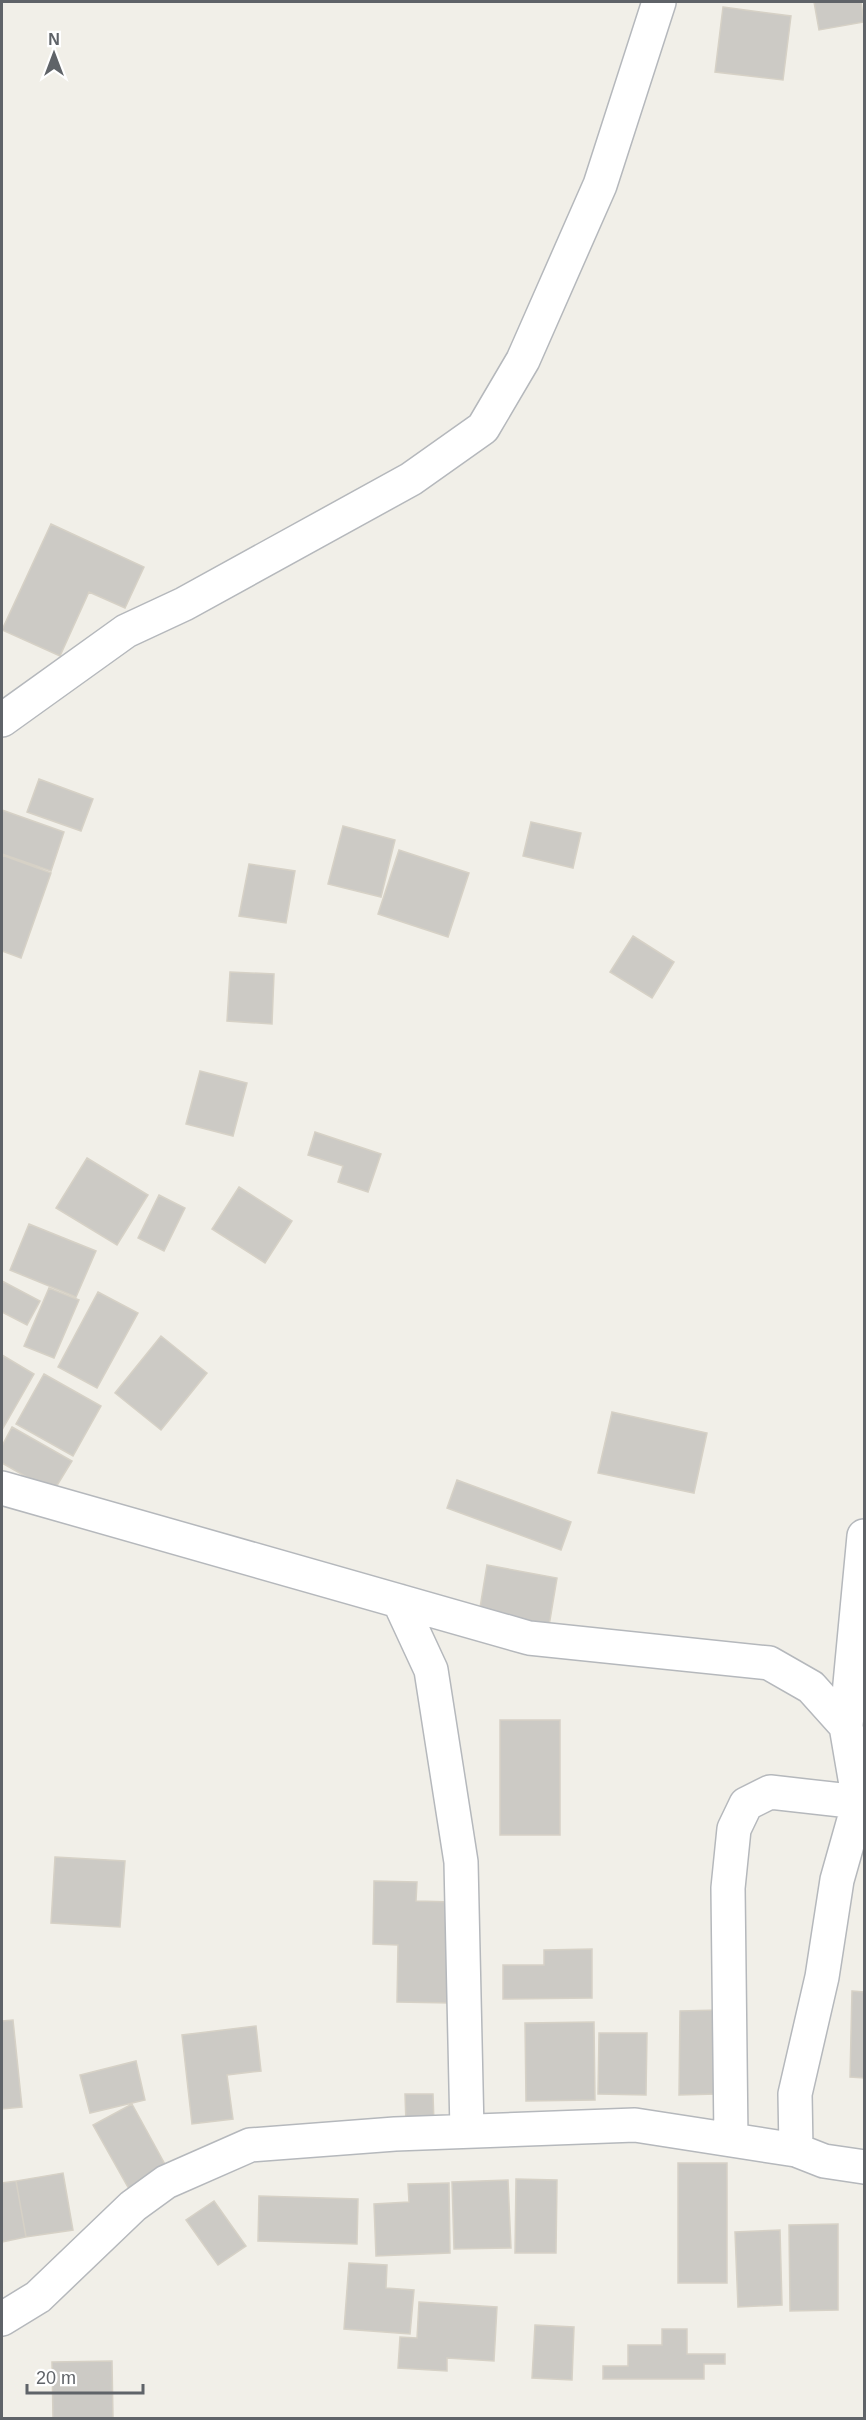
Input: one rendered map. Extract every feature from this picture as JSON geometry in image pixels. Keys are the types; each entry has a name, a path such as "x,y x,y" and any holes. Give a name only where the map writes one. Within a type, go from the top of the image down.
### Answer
{"street":[{"path":"2,720 126,631 184,604 411,479 483,428 523,360 600,185 659,2"},
{"path":"2,1488 529,1638 769,1663 811,1687 846,1726"},
{"path":"796,2150 795,2094 822,1977 837,1880 859,1802 846,1726 864,1536"},
{"path":"399,1601 431,1670 461,1862 467,2131"},
{"path":"731,2139 728,1888 734,1829 746,1804 770,1792 859,1802"},
{"path":"2,2319 38,2296 132,2206 165,2182 250,2145 395,2134 634,2125 796,2150 824,2161 864,2167"}],"building":[{"path":"814,2 861,2 864,22 819,30"},
{"path":"723,7 791,16 783,80 715,72"},
{"path":"51,524 144,567 125,608 89,592 60,656 2,630"},
{"path":"39,779 93,799 81,831 27,812"},
{"path":"2,810 64,832 51,871 2,854"},
{"path":"531,822 581,833 573,868 523,856"},
{"path":"343,826 395,840 381,897 328,884"},
{"path":"399,850 469,873 448,937 378,914"},
{"path":"2,855 51,873 21,958 2,951"},
{"path":"249,864 295,871 286,923 239,916"},
{"path":"633,936 674,962 652,998 610,972"},
{"path":"230,972 274,974 272,1024 227,1021"},
{"path":"200,1071 247,1083 233,1136 186,1124"},
{"path":"315,1132 381,1154 368,1192 338,1182 343,1166 308,1155"},
{"path":"87,1158 148,1195 117,1245 56,1208"},
{"path":"239,1187 292,1221 265,1263 212,1229"},
{"path":"159,1195 185,1208 164,1251 138,1238"},
{"path":"29,1224 96,1251 76,1297 10,1270"},
{"path":"2,1281 40,1301 27,1325 2,1312"},
{"path":"49,1288 79,1300 54,1358 24,1346"},
{"path":"98,1292 138,1313 97,1388 58,1367"},
{"path":"161,1336 207,1373 161,1430 115,1393"},
{"path":"2,1355 34,1374 2,1430"},
{"path":"44,1374 101,1406 73,1456 16,1424"},
{"path":"612,1412 707,1433 694,1493 598,1473"},
{"path":"12,1427 72,1461 53,1492 2,1463 2,1446"},
{"path":"457,1480 571,1522 561,1550 447,1508"},
{"path":"487,1565 557,1578 548,1632 478,1620"},
{"path":"500,1720 560,1720 560,1835 500,1835"},
{"path":"55,1857 125,1861 120,1927 51,1923"},
{"path":"374,1881 417,1882 416,1901 454,1902 451,2003 397,2002 398,1945 373,1944"},
{"path":"592,1949 592,1998 503,1999 503,1965 544,1965 544,1950"},
{"path":"852,1991 864,1992 864,2078 850,2077"},
{"path":"718,2010 717,2094 679,2095 680,2011"},
{"path":"13,2020 22,2107 2,2109 2,2021"},
{"path":"594,2022 595,2100 526,2101 525,2023"},
{"path":"256,2026 261,2071 227,2075 233,2119 192,2124 182,2035"},
{"path":"599,2033 647,2033 646,2095 598,2094"},
{"path":"136,2061 145,2100 90,2113 80,2075"},
{"path":"405,2094 433,2094 434,2124 406,2124"},
{"path":"132,2104 167,2168 129,2189 93,2125"},
{"path":"678,2163 727,2163 727,2283 678,2283"},
{"path":"63,2173 73,2230 26,2237 16,2181"},
{"path":"516,2179 557,2180 556,2253 515,2253"},
{"path":"508,2180 511,2248 454,2249 452,2182"},
{"path":"16,2181 26,2237 2,2242 2,2183"},
{"path":"449,2183 450,2253 376,2256 374,2204 409,2202 408,2184"},
{"path":"259,2196 358,2199 357,2244 258,2241"},
{"path":"214,2201 246,2246 218,2265 186,2220"},
{"path":"838,2224 838,2310 790,2311 789,2225"},
{"path":"780,2230 782,2305 738,2307 735,2232"},
{"path":"349,2263 387,2265 386,2288 414,2290 410,2334 344,2329"},
{"path":"419,2302 497,2307 494,2361 447,2358 447,2371 398,2368 400,2337 417,2338"},
{"path":"535,2325 574,2327 572,2380 532,2378"},
{"path":"662,2329 687,2329 687,2354 725,2354 725,2364 704,2364 704,2379 603,2379 603,2366 628,2366 628,2345 662,2345"},
{"path":"112,2361 113,2418 53,2418 52,2362"}]}
